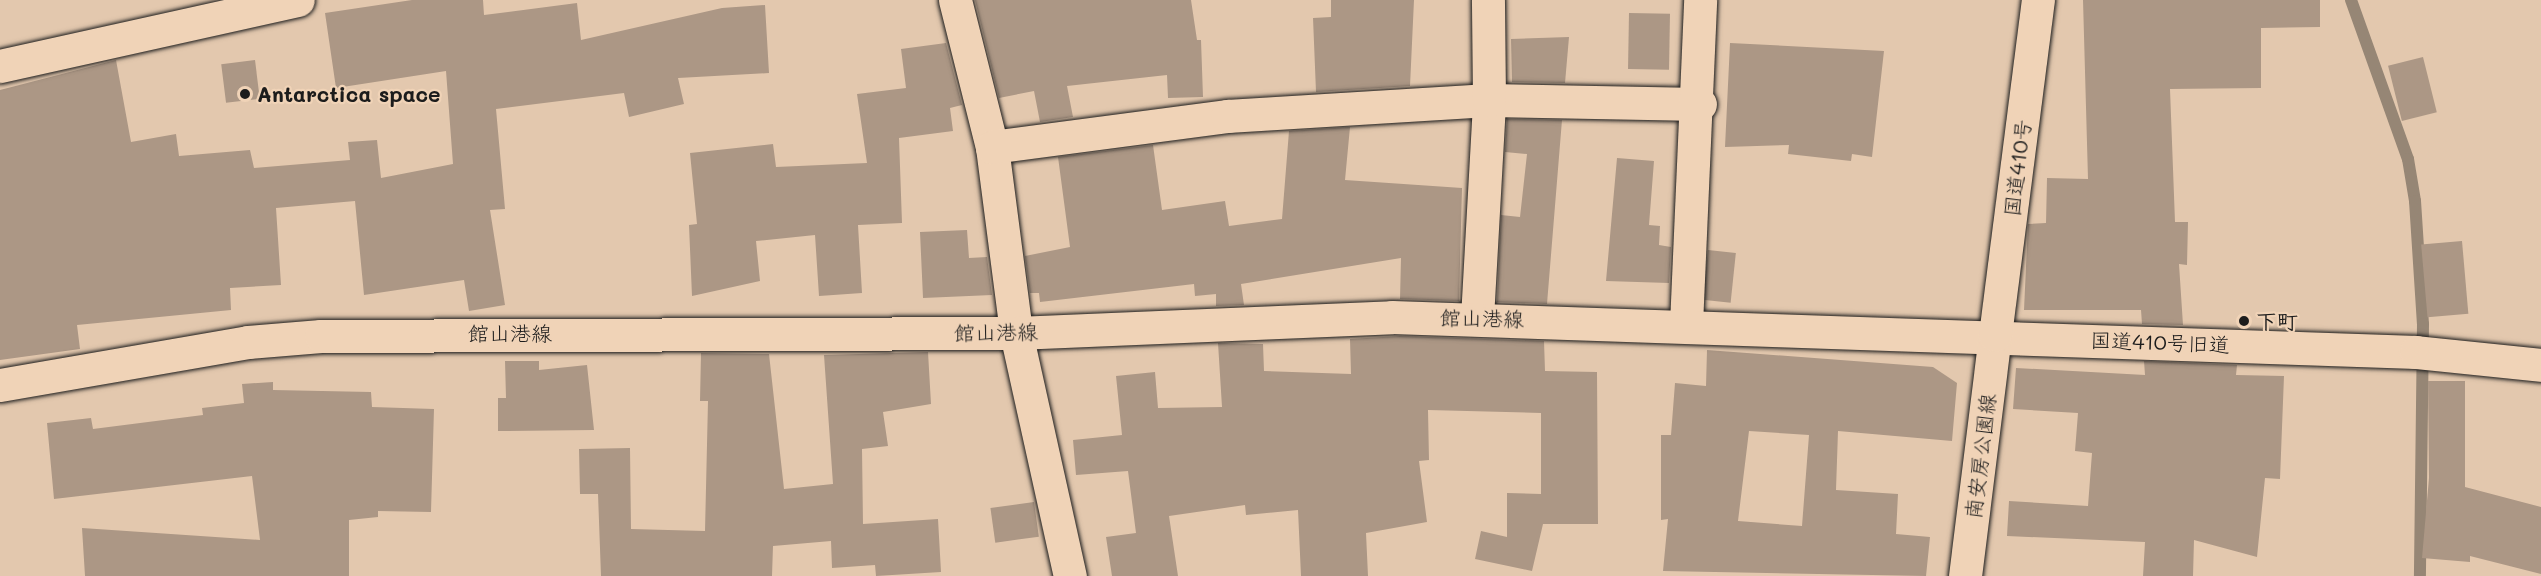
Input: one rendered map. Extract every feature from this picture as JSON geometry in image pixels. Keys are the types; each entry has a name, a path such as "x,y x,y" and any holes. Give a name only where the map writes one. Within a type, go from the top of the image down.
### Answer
{"main road":[{"path":"0,66 298,0"},
{"path":"955,0 992,147 1016,333 1070,576"},
{"path":"1477,318 1489,100 1488,0"},
{"path":"1686,325 1700,104 1700,0"},
{"name":"国道410号","path":"1995,335 2038,0"},
{"path":"992,147 1227,116 1489,100 1700,104"},
{"name":"館山港線","path":"0,385 226,346 321,336 1016,333 1477,318 1995,335"},
{"name":"国道410号旧道","path":"1995,335 2424,353 2541,365"},
{"name":"南安房公園線","path":"1965,576 1995,335"}],"building":[{"path":"412,0 483,0 484,15 577,3 581,40 722,8 765,5 769,73 678,78 684,104 629,117 624,93 496,109 505,209 490,210 505,305 469,311 464,280 364,295 355,201 276,208 281,285 230,288 231,310 77,325 80,349 0,360 0,90 116,60 131,142 176,134 179,156 250,150 254,168 350,160 348,142 377,140 381,178 453,164 446,71 336,88 325,13"},
{"path":"975,0 1191,0 1197,40 1201,40 1203,97 1168,98 1167,75 1067,86 1073,117 1040,122 1034,91 999,98"},
{"path":"1331,0 1414,0 1410,86 1316,92 1313,18 1331,17"},
{"path":"2083,0 2320,0 2320,27 2261,28 2261,88 2170,89 2175,222 2188,222 2187,265 2179,264 2183,325 2142,324 2141,310 2024,310 2028,224 2046,223 2047,178 2088,179"},
{"path":"1629,13 1670,14 1669,70 1628,69"},
{"path":"1569,37 1565,83 1512,82 1511,39"},
{"path":"946,43 962,105 950,108 953,131 899,138 902,223 858,225 862,293 819,296 815,235 756,241 760,281 692,296 689,225 697,224 690,153 773,144 776,167 867,163 857,94 906,88 901,49"},
{"path":"1730,43 1884,51 1872,157 1852,154 1851,161 1788,154 1789,145 1725,147"},
{"path":"2423,57 2437,112 2402,121 2388,66"},
{"path":"255,60 260,99 226,103 221,64"},
{"path":"1507,119 1562,120 1547,304 1497,302 1501,215 1520,217 1527,154 1505,152"},
{"path":"1350,127 1345,180 1462,188 1459,301 1400,299 1401,258 1241,284 1244,305 1216,306 1216,294 1195,296 1194,284 1040,302 1039,293 1030,293 1025,256 1070,247 1058,157 1153,145 1162,210 1225,201 1229,226 1282,219 1289,131"},
{"path":"1617,158 1654,161 1649,225 1660,226 1659,245 1671,247 1669,283 1606,281"},
{"path":"967,230 969,258 987,257 992,295 923,298 920,232"},
{"path":"2462,241 2468,314 2428,317 2421,245"},
{"path":"1708,250 1736,253 1731,303 1703,300"},
{"path":"1400,336 1544,341 1545,371 1597,372 1598,524 1543,524 1532,571 1475,559 1481,531 1507,537 1507,493 1541,494 1541,413 1428,410 1429,460 1419,461 1427,522 1366,533 1368,576 1301,576 1298,510 1246,515 1245,505 1169,516 1178,576 1112,576 1106,537 1136,533 1128,471 1076,475 1073,440 1122,435 1116,376 1155,372 1158,408 1222,407 1218,343 1263,344 1264,371 1351,374 1350,339"},
{"path":"1707,350 1933,367 1957,383 1952,441 1838,431 1836,490 1898,494 1896,534 1930,537 1926,576 1663,571 1668,519 1661,520 1661,435 1671,435 1675,383 1706,386","holes":["1749,431 1809,435 1802,526 1738,521"]},
{"path":"928,352 931,404 883,412 888,446 862,449 863,524 938,519 941,572 876,576 875,565 832,568 831,541 773,546 772,576 601,576 598,494 580,494 579,449 630,448 631,529 705,531 708,401 700,401 701,353 769,354 784,489 833,484 824,355"},
{"path":"505,361 539,361 539,370 587,365 594,430 498,431 498,398 506,398"},
{"path":"2144,361 2237,365 2236,375 2284,376 2280,479 2265,478 2257,557 2194,540 2193,576 2143,576 2145,542 2007,536 2009,501 2088,506 2092,453 2075,451 2078,413 2013,409 2016,368 2145,375"},
{"path":"2428,381 2465,381 2465,487 2541,507 2541,574 2470,556 2470,562 2422,558 2429,478"},
{"path":"273,382 273,390 371,392 372,407 434,409 431,512 378,511 378,517 349,520 349,576 85,576 82,528 260,540 252,476 54,499 47,423 91,418 93,429 203,415 202,408 244,403 242,384"},
{"path":"1034,502 1039,537 995,543 990,508"}],"waterway":[{"path":"2351,0 2408,159 2415,201 2423,324 2420,576"}],"place":[{"name":"Antarctica space","path":"245,94"},
{"name":"下町","path":"2244,321"}]}
